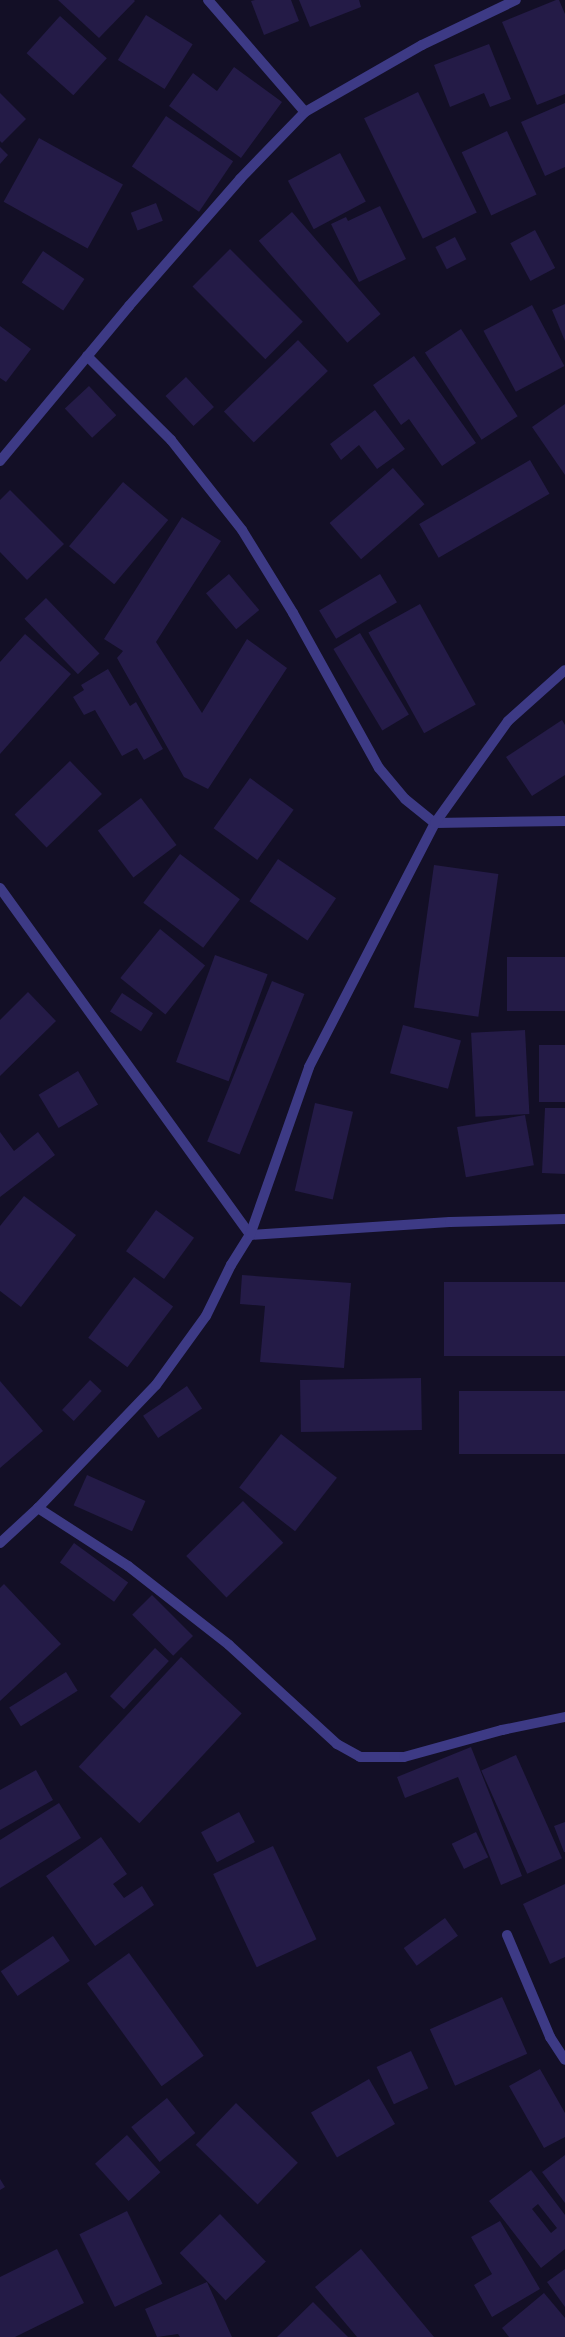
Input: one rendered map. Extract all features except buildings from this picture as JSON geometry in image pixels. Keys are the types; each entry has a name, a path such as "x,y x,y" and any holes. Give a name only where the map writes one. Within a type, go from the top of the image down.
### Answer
{"street":[{"path":"208,0 305,112"},
{"path":"0,461 87,356 240,179 305,112 422,45 516,0"},
{"path":"87,356 171,440 242,530 293,613 379,768 405,799 436,823 565,821"},
{"path":"0,1543 38,1508 156,1385 206,1316 231,1266 250,1235 309,1067 436,823 508,721 565,670"},
{"path":"0,888 250,1235"},
{"path":"250,1235 450,1222 565,1219"},
{"path":"38,1508 128,1566 229,1645 337,1744 360,1757 404,1757 502,1730 565,1717"},
{"path":"507,1935 550,2037 565,2060"}]}
